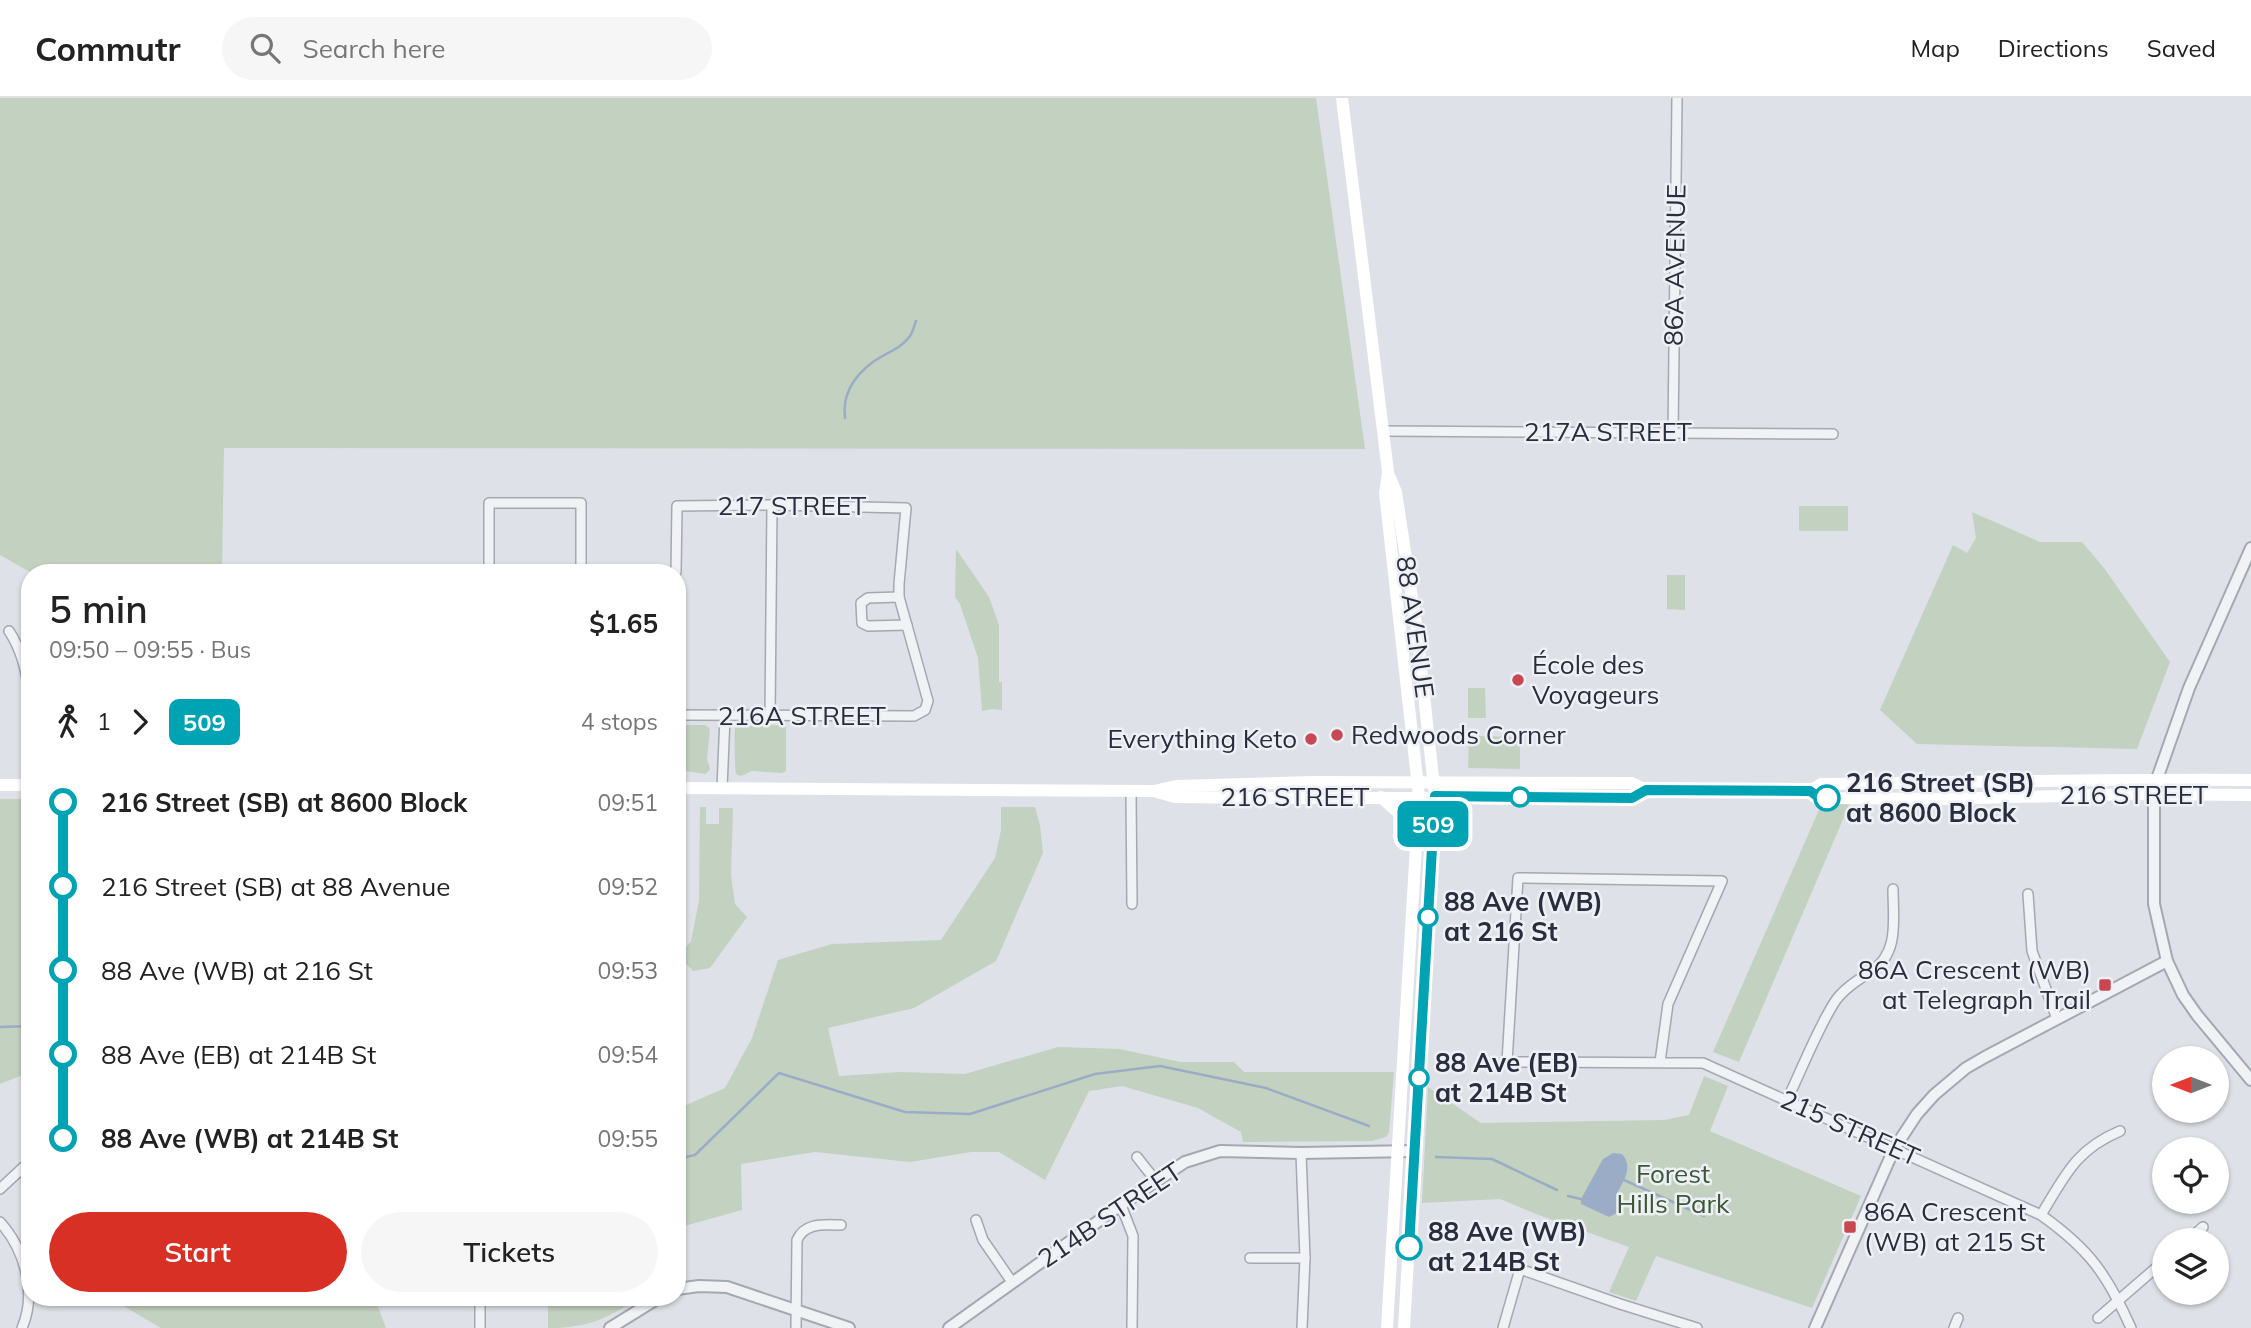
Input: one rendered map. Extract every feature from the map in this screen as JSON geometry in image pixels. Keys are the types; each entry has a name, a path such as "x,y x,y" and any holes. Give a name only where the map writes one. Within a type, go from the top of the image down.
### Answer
{"main road":[{"name":"88 AVENUE","path":"1342,98 1388,472 1396,492 1417,631 1435,796 1404,1328"},
{"name":"88 AVENUE","path":"1387,1328 1419,796 1385,493 1388,472"},
{"name":"216 STREET","path":"686,788 1154,791 1176,786 1434,782 1632,783 1646,790 1810,791 1821,784 2251,780"},
{"path":"0,785 21,785"},
{"name":"216 STREET","path":"1154,791 1175,797 1632,798 1646,790"},
{"name":"216 STREET","path":"1810,791 1820,798 2251,795"},
{"path":"1381,797 1401,815 1417,836"}],"street":[{"name":"86A AVENUE","path":"1673,433 1677,98"},
{"name":"217A STREET","path":"1383,431 1833,434"},
{"path":"489,564 489,503 581,503 581,564"},
{"path":"770,717 772,505"},
{"name":"217 STREET","path":"676,564 677,506 906,508 899,597"},
{"path":"2251,548 2193,679 2157,779 2154,904 2167,961 2183,995 2251,1080"},
{"path":"899,597 906,625 868,626 862,623 861,603 868,598 899,597"},
{"name":"216A STREET","path":"686,715 914,716 925,710 928,701 906,625"},
{"path":"9,631 21,656"},
{"path":"722,788 724,717"},
{"path":"1131,791 1132,904"},
{"name":"215 STREET","path":"1660,1062 1668,1004 1722,881 1518,878 1507,1062 1703,1063 2041,1215 2087,1252 2107,1279 2131,1328"},
{"path":"1787,1100 1835,1001 1854,982 1877,968 1888,954 1894,937 1893,889"},
{"path":"2028,894 2032,951 2057,1019"},
{"path":"1815,1328 1894,1149 1917,1114 1934,1095 1966,1068 2167,961"},
{"path":"2041,1215 2081,1154 2095,1142 2120,1130"},
{"name":"214B STREET","path":"949,1328 1185,1162 1220,1151 1415,1151"},
{"path":"1301,1153 1305,1258 1302,1328"},
{"path":"1136,1157 1156,1181"},
{"path":"0,1189 21,1169"},
{"path":"1121,1205 1133,1236 1132,1328"},
{"path":"976,1220 983,1240 1012,1282"},
{"path":"0,1223 16,1244 21,1261"},
{"path":"796,1328 796,1252 799,1234 815,1225 841,1225"},
{"path":"1250,1258 1305,1258"},
{"path":"1503,1328 1520,1269 1692,1327"},
{"path":"2098,1318 2152,1272"},
{"path":"686,1288 727,1287 849,1328"},
{"path":"22,1328 29,1306"},
{"path":"480,1306 480,1328"},
{"path":"610,1328 645,1306"},
{"path":"1954,1328 1958,1318"}],"green space":[{"path":"0,98 1316,98 1365,449 224,448 222,564 21,564 21,567 0,555"},
{"path":"1799,506 1848,506 1848,531 1799,531"},
{"path":"1972,512 2040,542 2082,542 2104,568 2170,662 2137,749 1917,744 1880,710 1953,545 1967,553 1976,538"},
{"path":"956,549 989,597 999,625 1002,710 982,711 978,658 960,604 955,597"},
{"path":"1667,575 1685,575 1685,610 1667,609"},
{"path":"1468,688 1485,688 1486,718 1468,718"},
{"path":"686,725 705,725 710,729 707,759 710,769 706,774 686,771"},
{"path":"786,725 786,771 752,771 741,776 736,774 735,728"},
{"path":"1469,736 1520,737 1520,769 1468,768"},
{"path":"0,799 21,799 21,1076 0,1084"},
{"path":"1822,803 1850,803 1739,1062 1713,1052"},
{"path":"700,807 706,807 706,824 719,824 719,808 733,808 731,875 735,904 747,917 710,968 693,971 686,964 686,947 691,941 699,901"},
{"path":"1001,807 1035,807 1043,853 996,961 914,1008 828,1028 839,1076 901,1072 965,1074 1058,1047 1120,1049 1180,1062 1234,1062 1244,1072 1394,1072 1389,1132 1386,1137 1372,1141 1243,1142 1241,1132 1198,1108 1122,1086 1089,1091 1045,1180 999,1152 971,1152 910,1162 815,1152 741,1164 742,1210 686,1226 686,1105 725,1088 752,1038 778,960 832,944 941,940 995,858 1001,830"},
{"name":"Forest Hills Park","path":"1704,1076 1728,1086 1710,1131 1861,1196 1812,1308 1656,1256 1636,1301 1609,1292 1629,1247 1500,1199 1422,1203 1428,1087 1481,1123 1664,1120 1689,1115"},
{"path":"123,1306 378,1306 386,1328 161,1328"},
{"path":"548,1306 626,1306 587,1324 548,1328"}],"water":[{"path":"1613,1153 1622,1154 1627,1168 1617,1193 1621,1204 1617,1213 1609,1217 1581,1204 1581,1199 1603,1159"}],"waterway":[{"path":"845,418 845,401 860,373 898,348 912,333 916,321"},
{"path":"0,1027 21,1026"},
{"path":"686,1157 695,1155 779,1073 905,1112 970,1114 1095,1074 1160,1066 1266,1088 1369,1126"},
{"path":"1436,1157 1492,1159 1557,1190"},
{"path":"1624,1180 1704,1216"},
{"path":"1568,1196 1581,1199"}],"bus line":[{"name":"509","path":"1409,1247 1435,796 1632,798 1646,790 1696,790 1810,791 1820,798 1827,798"}],"place":[{"name":"École des Voyageurs","path":"1518,680"},
{"name":"Redwoods Corner","path":"1337,735"},
{"name":"Everything Keto","path":"1311,739"},
{"name":"216 Street (SB) at 8600 Block","path":"1827,798"},
{"name":"88 Ave (WB) at 216 St","path":"1428,917"},
{"name":"86A Crescent (WB) at Telegraph Trail","path":"2105,985"},
{"name":"88 Ave (EB) at 214B St","path":"1419,1078"},
{"name":"86A Crescent (WB) at 215 St","path":"1850,1227"},
{"name":"88 Ave (WB) at 214B St","path":"1409,1247"}]}
